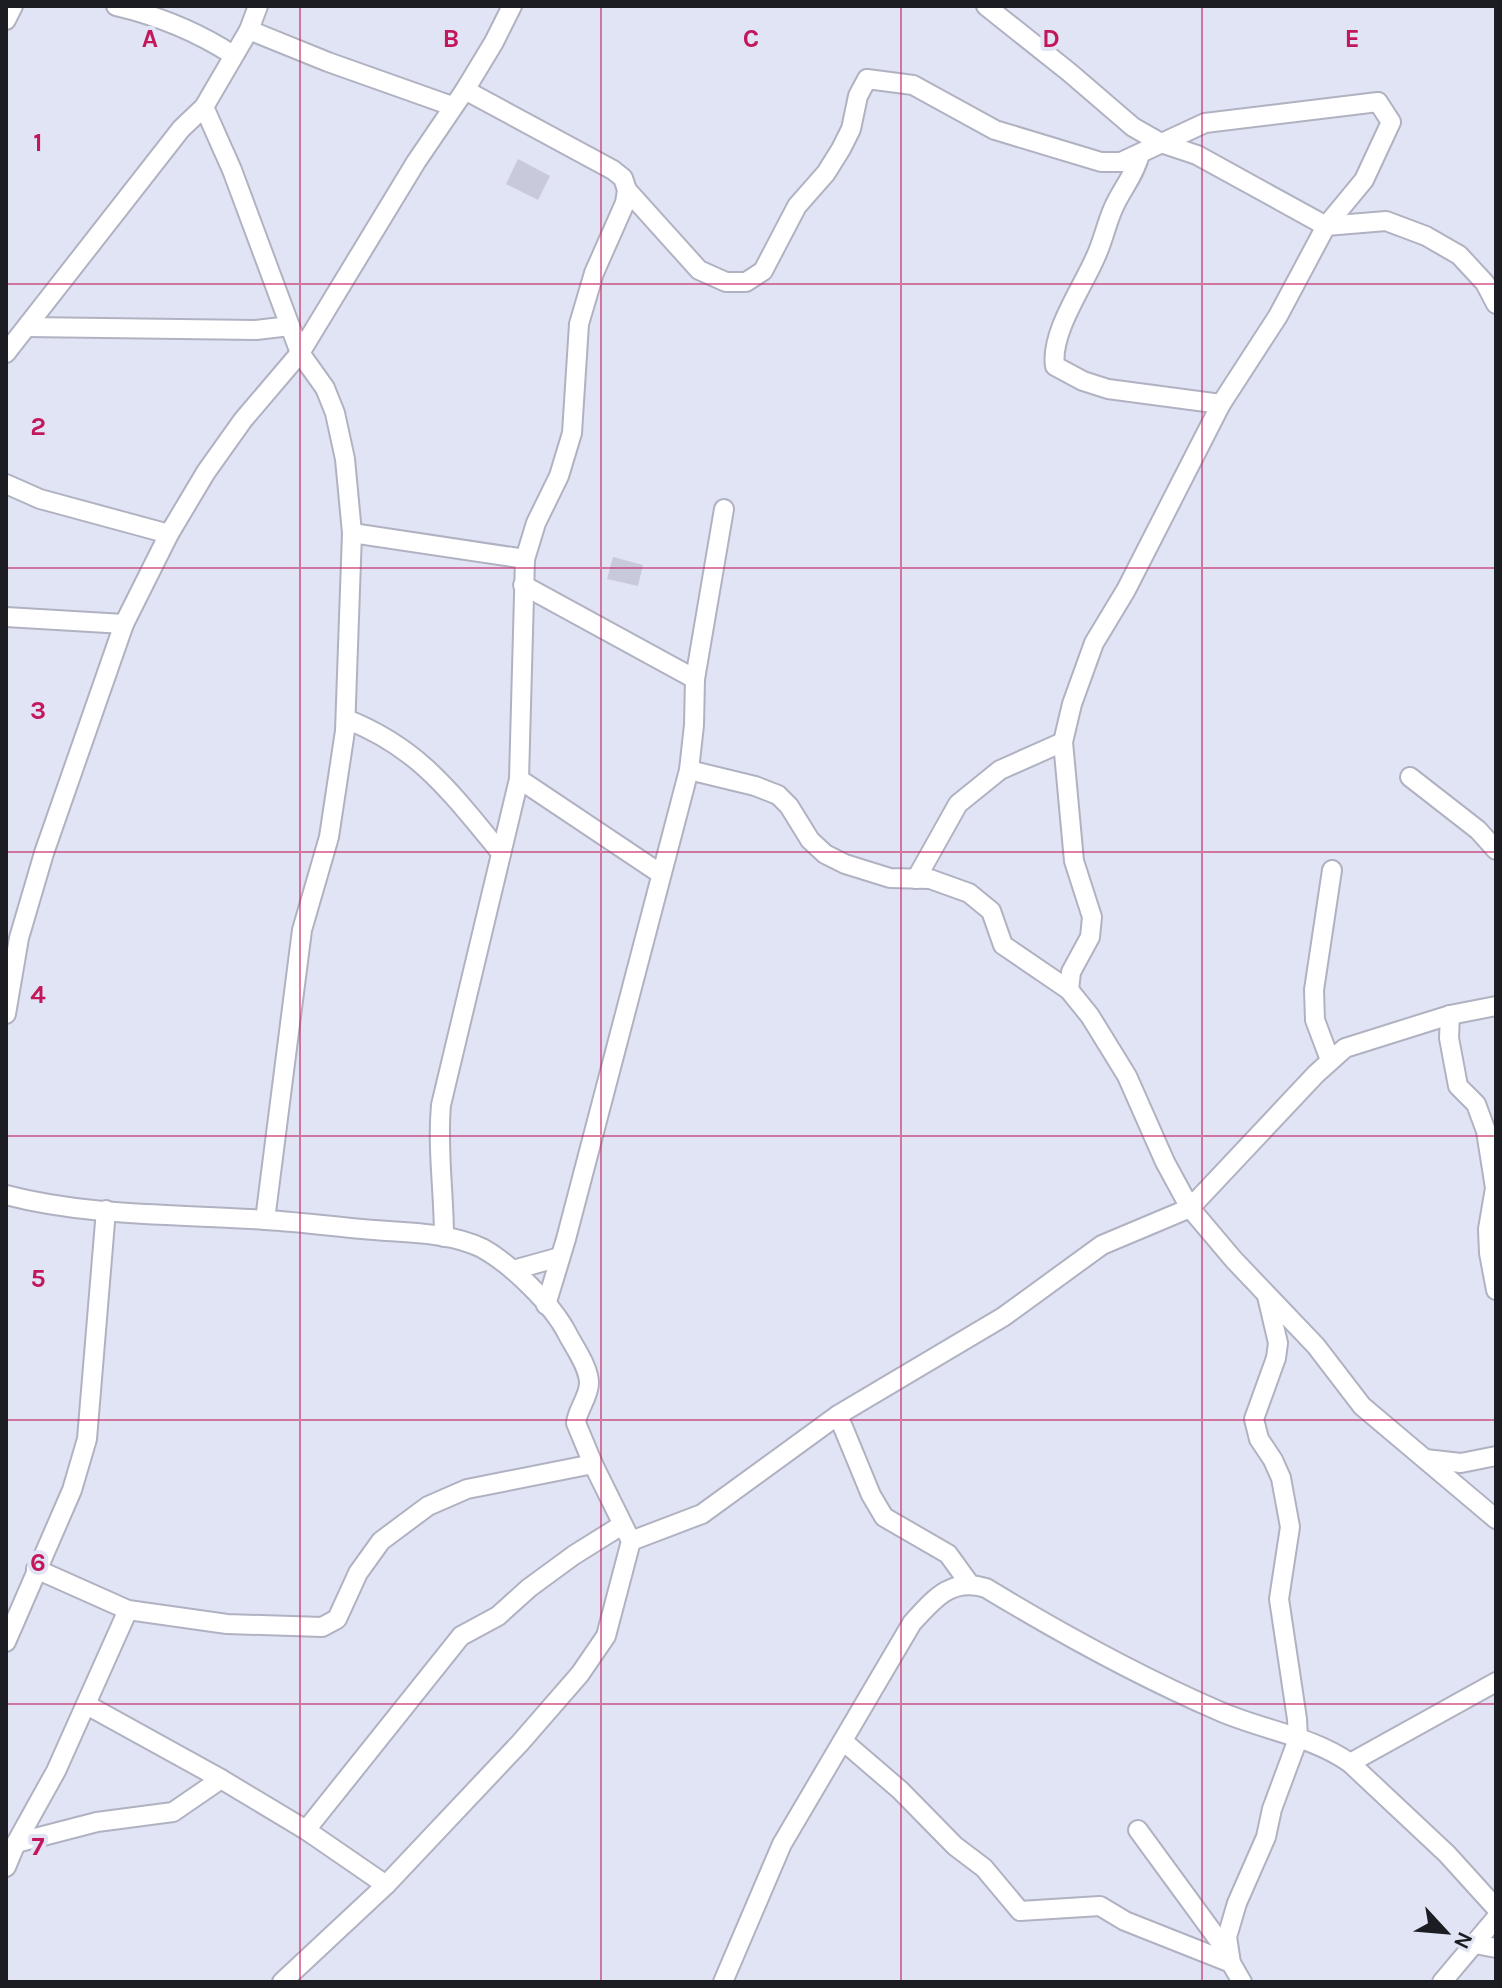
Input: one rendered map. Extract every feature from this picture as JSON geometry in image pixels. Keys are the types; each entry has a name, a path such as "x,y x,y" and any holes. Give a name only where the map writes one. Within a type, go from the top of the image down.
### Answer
{"street":[{"path":"6,20 13,6"},
{"path":"116,6 183,26 233,55"},
{"path":"6,353 181,129 204,107 249,30 258,6"},
{"path":"6,1014 19,938 78,750 124,624 169,534 228,441 300,353 452,106 465,90 512,6"},
{"path":"986,6 1133,127 1161,143 1197,155 1326,226 1386,221 1426,236 1459,255 1485,283 1496,304"},
{"path":"249,30 452,106"},
{"path":"465,90 613,170 623,178 627,190 699,270 726,282 746,282 763,271 797,206 826,173 841,149 851,129 858,96 867,79 913,85 995,130 1101,162 1121,162 1205,123 1378,102 1391,122 1364,180 1326,226 1278,316 1221,404 1126,590 1094,643 1072,704 1063,742 1074,861 1092,917 1090,937 1071,972 1069,990"},
{"path":"204,107 227,158 300,353 325,388 335,413 345,459 352,533 346,719 329,837 302,930 265,1220"},
{"path":"1140,154 1136,170 1114,207 1096,256 1065,320 1053,353 1055,366 1083,381 1108,389 1221,404"},
{"path":"444,1237 438,1140 441,1105 519,779 525,559 536,523 559,476 572,433 579,324 594,273 625,203 627,190"},
{"path":"27,327 256,330 290,326"},
{"path":"6,484 40,499 169,534"},
{"path":"546,1305 689,770 695,679 724,509"},
{"path":"352,533 525,559"},
{"path":"523,585 695,679"},
{"path":"6,617 124,624"},
{"path":"346,719 400,746 429,769 501,853"},
{"path":"916,879 958,804 1000,770 1063,742"},
{"path":"689,770 755,786 778,795 789,806 810,840 825,854 845,864 890,878 930,879 969,893 991,911 1003,945 1069,990 1090,1016 1127,1076 1165,1162 1190,1208 1234,1260 1316,1346 1362,1406 1496,1519"},
{"path":"1410,777 1478,830 1496,850"},
{"path":"519,779 661,874"},
{"path":"1330,1060 1315,1020 1314,990 1332,870"},
{"path":"306,1830 461,1636 498,1616 563,1563 626,1533 702,1514 838,1415 1003,1317 1102,1245 1190,1208 1330,1060 1345,1048 1450,1015 1496,1006"},
{"path":"1450,1015 1449,1038 1458,1086 1476,1104 1486,1131 1495,1188 1488,1229 1496,1290"},
{"path":"6,1195 28,1201 106,1210 192,1218 265,1220 444,1237 481,1248 513,1270 546,1305 563,1326 588,1377 589,1388 576,1423 626,1533 606,1636 580,1674 520,1743 386,1885 282,1982"},
{"path":"6,1642 72,1490 87,1439 106,1210"},
{"path":"513,1270 560,1257"},
{"path":"1230,1959 1227,1937 1231,1920 1266,1837 1272,1809 1298,1739 1279,1599 1290,1527 1281,1478 1259,1439 1254,1419 1276,1358 1278,1343 1265,1290"},
{"path":"838,1415 871,1495 884,1517 948,1554 969,1583"},
{"path":"1425,1459 1461,1463 1496,1456"},
{"path":"36,1569 128,1610 227,1624 322,1627 337,1619 358,1573 381,1541 428,1506 467,1489 593,1464"},
{"path":"723,1982 782,1844 912,1623 933,1600 958,1585 969,1583 986,1588 1117,1665 1247,1723 1335,1753 1350,1763 1447,1854 1496,1908"},
{"path":"6,1867 56,1771 128,1610"},
{"path":"1350,1763 1496,1682"},
{"path":"87,1705 306,1830 386,1885"},
{"path":"843,1741 900,1790 955,1846 984,1868 1020,1911 1100,1906 1125,1921 1230,1959"},
{"path":"16,1843 97,1822 173,1812 221,1779"},
{"path":"1138,1830 1230,1959 1242,1982"},
{"path":"1442,1982 1496,1918"},
{"path":"1475,1944 1496,1948"}],"building":[{"path":"518,159 550,176 538,200 506,184"},
{"path":"613,557 643,565 638,586 607,579"}]}
